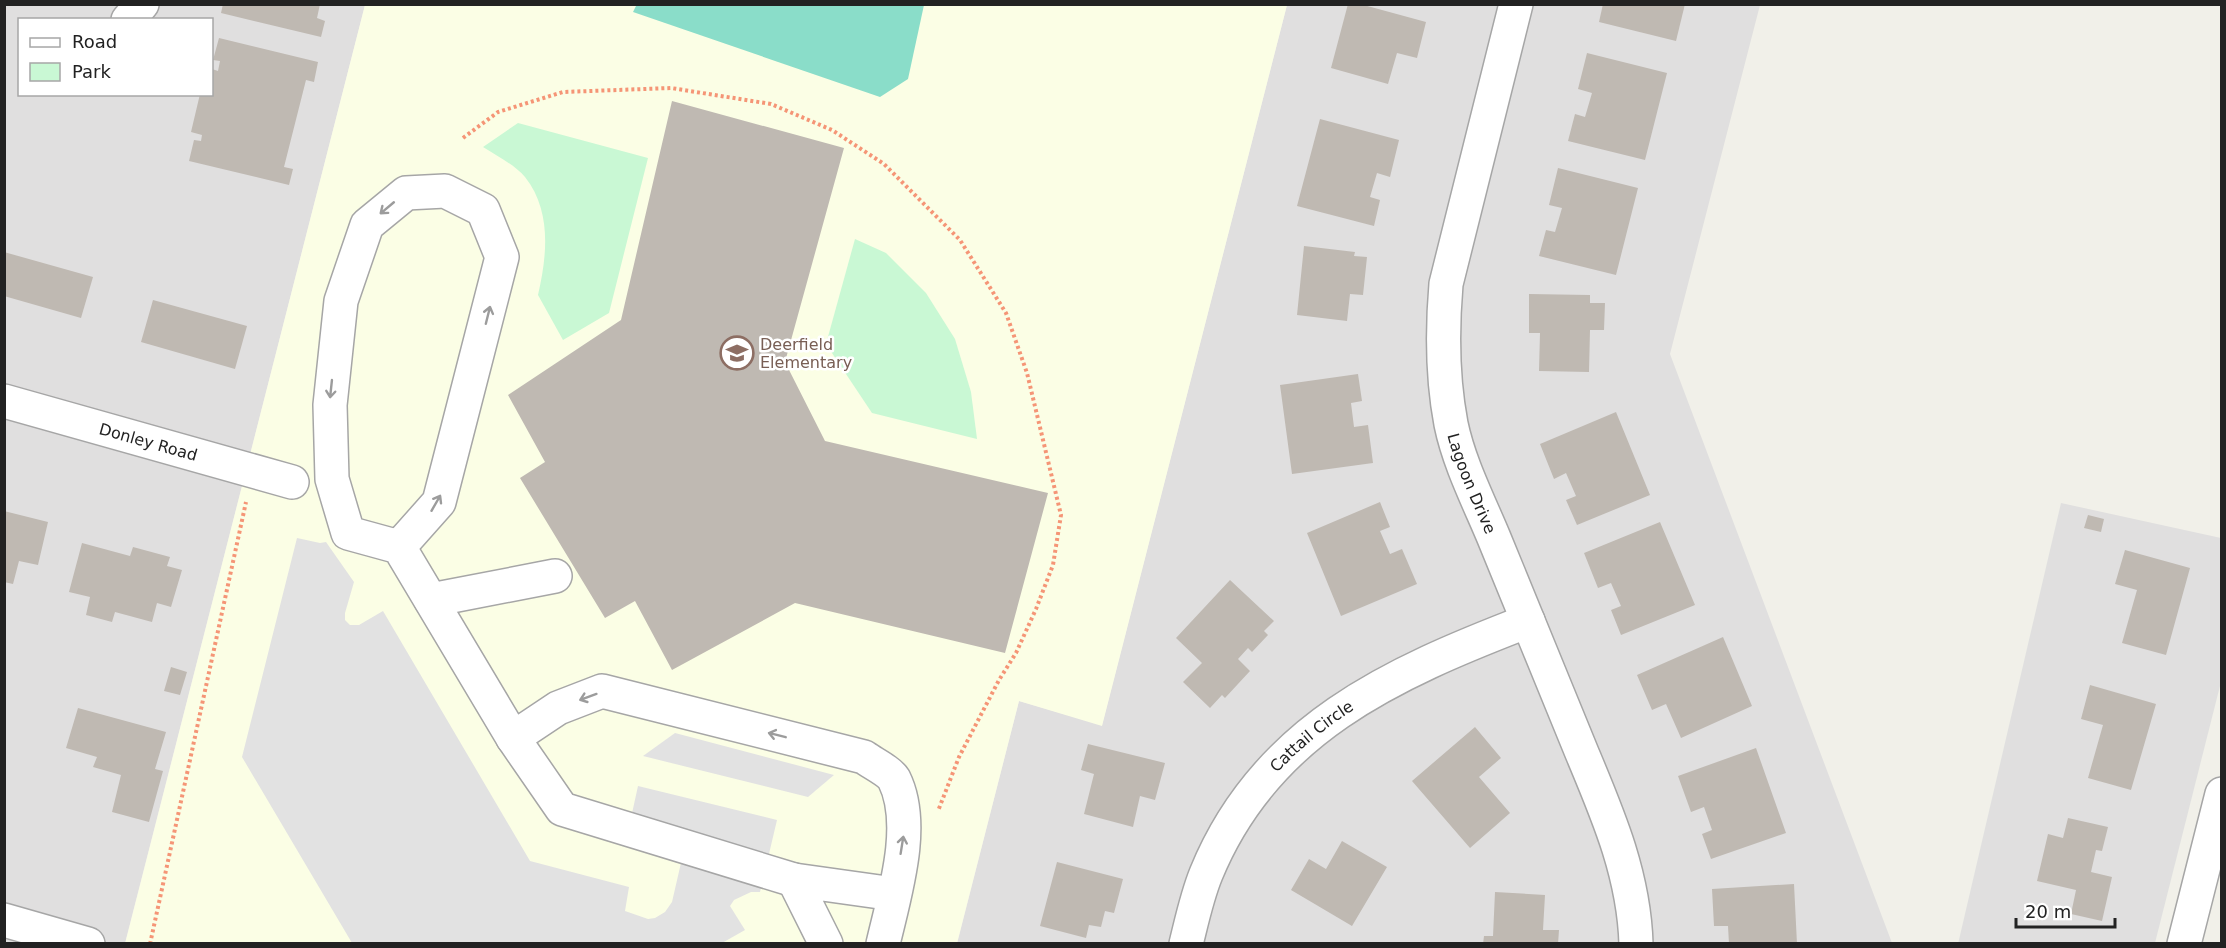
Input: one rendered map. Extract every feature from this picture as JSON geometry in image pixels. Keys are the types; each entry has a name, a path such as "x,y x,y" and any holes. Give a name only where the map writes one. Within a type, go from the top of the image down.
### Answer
{"street":[{"path":"130,18 142,4"},
{"name":"Lagoon Drive","path":"1516,4 1446,284 1443,372 1451,426 1472,485 1607,813 1626,870 1635,910 1636,944"},
{"path":"399,547 439,502 502,257 483,210 445,191 406,193 367,225 341,301 330,422 332,479 348,533 399,547 513,738 562,809 794,880 894,894"},
{"name":"Donley Road","path":"4,401 292,482"},
{"path":"431,600 555,576"},
{"name":"Cattail Circle","path":"1186,944 1206,874 1224,837 1260,784 1294,746 1349,703 1379,686 1414,668 1528,621"},
{"path":"513,738 558,708 602,691 864,757 893,778 905,824 894,894 883,944"},
{"path":"2184,944 2222,794"},
{"path":"794,880 826,944"},
{"path":"4,920 88,944"}],"path":[{"path":"463,138 498,112 563,92 671,88 771,104 832,130 884,164 960,240 1006,313 1028,373 1061,515 1053,566 1036,609 1016,653 999,680 959,757 934,818"},
{"path":"150,944 253,471"}],"shaded area":[{"path":"5,5 365,5 125,943 5,944"},
{"name":"Deerfield Elementary","path":"365,5 1287,5 1102,726 1019,701 957,943 125,944"},
{"path":"1287,5 1760,5 1670,354 1892,943 957,944 1019,701 1102,725"},
{"path":"2061,503 2221,538 2221,682 2155,943 1958,944"},
{"path":"297,538 320,543 326,542 354,582 345,613 345,620 350,625 359,625 383,611 530,861 629,887 625,911 648,919 655,918 665,912 672,902 686,841 629,827 638,786 777,820 760,892 751,892 734,900 730,906 745,930 722,943 352,943 242,757"},
{"path":"675,733 834,775 808,797 643,756"}],"green space":[{"path":"637,4 924,5 908,79 880,97 633,12"},
{"path":"518,123 648,158 609,313 563,340 538,295 545,249 540,204 534,190 521,173 483,147"},
{"path":"855,239 886,253 926,293 955,339 971,392 977,439 872,413 826,344"}],"building":[{"path":"223,4 320,4 317,18 325,21 321,37 221,13"},
{"path":"1348,4 1360,4 1426,22 1417,58 1397,53 1388,84 1331,68"},
{"path":"1603,4 1685,4 1676,41 1599,22"},
{"path":"219,38 318,62 314,82 306,80 284,167 293,169 289,185 189,161 194,140 201,141 202,135 191,132 200,96 213,96 213,69 218,71 220,61 213,60"},
{"path":"1587,53 1667,73 1645,160 1568,141 1575,114 1585,117 1592,93 1578,89"},
{"path":"672,101 844,148 785,362 825,441 1048,493 1005,653 795,603 672,670 635,601 605,618 520,478 545,462 508,395 621,320"},
{"path":"1320,119 1399,140 1390,177 1377,173 1370,197 1380,200 1374,226 1297,206"},
{"path":"1558,168 1638,188 1616,275 1539,256 1546,230 1555,232 1562,208 1549,205"},
{"path":"1304,246 1355,252 1354,256 1367,257 1363,295 1350,294 1347,321 1297,315"},
{"path":"4,252 93,277 81,318 4,296"},
{"path":"1529,294 1590,295 1590,303 1605,303 1604,330 1590,330 1589,372 1539,371 1540,333 1529,333"},
{"path":"153,300 247,326 235,369 141,342"},
{"path":"1358,374 1362,401 1351,403 1354,427 1368,425 1373,463 1292,474 1280,385"},
{"path":"1616,412 1650,495 1577,525 1566,500 1576,496 1566,473 1554,479 1540,444"},
{"path":"1380,502 1390,527 1380,531 1390,554 1402,549 1417,584 1341,616 1307,533"},
{"path":"4,511 48,522 38,565 19,561 13,584 4,582"},
{"path":"2088,515 2104,519 2101,532 2084,528"},
{"path":"1660,522 1695,605 1621,635 1611,610 1621,606 1611,583 1598,588 1584,553"},
{"path":"82,543 130,556 133,547 170,557 167,566 182,570 171,607 157,603 152,622 115,612 112,622 86,615 90,597 69,592"},
{"path":"2125,550 2190,568 2166,655 2122,643 2137,590 2115,584"},
{"path":"1230,580 1274,621 1264,631 1268,635 1252,652 1248,648 1238,659 1250,671 1225,698 1222,695 1210,708 1183,682 1202,663 1176,638"},
{"path":"1723,637 1752,706 1681,738 1666,704 1652,710 1637,675"},
{"path":"171,667 187,672 180,695 164,691"},
{"path":"2090,685 2156,704 2131,790 2088,778 2103,725 2081,719"},
{"path":"78,708 166,732 155,769 163,771 149,822 112,812 121,775 93,767 97,757 66,748"},
{"path":"1475,727 1501,758 1479,777 1510,813 1470,848 1412,781"},
{"path":"1088,744 1165,763 1155,800 1140,796 1133,827 1084,814 1094,774 1081,770"},
{"path":"1756,748 1786,833 1711,859 1702,834 1712,830 1704,807 1691,812 1678,776"},
{"path":"2068,818 2108,827 2102,851 2096,850 2091,872 2112,877 2102,921 2071,914 2076,890 2037,881 2048,834 2063,838"},
{"path":"1342,841 1387,867 1352,926 1291,890 1309,859 1326,869"},
{"path":"1057,862 1123,879 1114,913 1105,911 1101,927 1089,925 1086,938 1040,926"},
{"path":"1794,884 1797,944 1729,944 1728,926 1714,926 1712,889"},
{"path":"1495,892 1545,895 1543,930 1559,930 1558,944 1483,944 1484,936 1493,936"}],"place":[{"name":"Deerfield Elementary","path":"737,353"}]}
